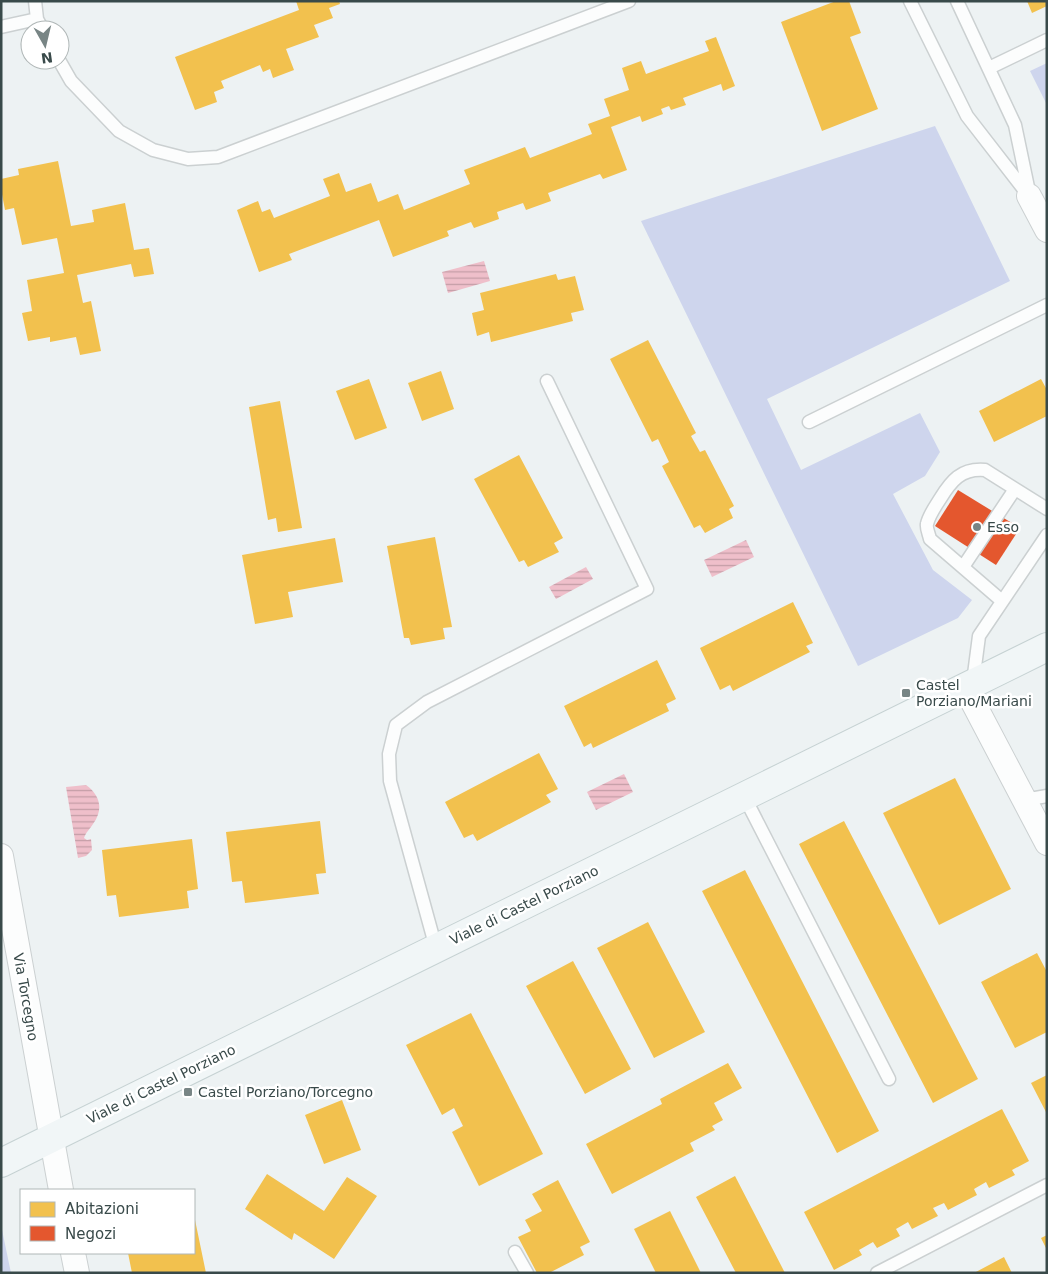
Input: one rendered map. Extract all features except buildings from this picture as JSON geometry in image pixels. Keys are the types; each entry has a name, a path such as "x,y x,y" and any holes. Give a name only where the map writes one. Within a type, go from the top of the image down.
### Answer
{"street":[{"path":"1030,196 1047,230"},
{"name":"Viale di Castel Porziano","path":"1,1163 1047,646"},
{"path":"969,685 1035,798 1047,843"},
{"name":"Via Torcegno","path":"1,856 61,1189"},
{"path":"73,1254 77,1273"}],"lane":[{"path":"35,1 39,20"},
{"path":"65,70 71,81 119,131 154,150 188,159 218,157 630,1"},
{"path":"910,1 967,116 1030,196"},
{"path":"958,1 1014,124 1030,196"},
{"path":"1,27 20,26"},
{"path":"989,68 1047,40"},
{"path":"809,422 1047,305"},
{"path":"436,948 390,781 389,754 396,724 427,702 647,589 547,381"},
{"path":"1002,601 930,539 927,526 933,510 951,481 966,471 976,469 985,470 1047,509"},
{"path":"963,567 1015,489"},
{"path":"969,685 979,636 1047,536"},
{"path":"744,796 889,1080"},
{"path":"877,1273 899,1268 1047,1185"},
{"path":"515,1252 527,1273"}],"shaded area":[{"path":"1047,63 1047,105 1030,71"},
{"path":"935,126 1010,281 767,399 801,470 920,413 940,452 925,476 893,494 933,570 972,600 958,618 858,666 641,221"},
{"path":"484,261 490,281 448,293 442,272"},
{"path":"746,540 754,557 712,577 704,560"},
{"path":"586,567 593,579 556,599 549,587"},
{"path":"624,774 633,792 596,810 587,792"},
{"path":"86,785 95,793 99,803 99,813 84,838 87,840 91,839 92,850 86,856 78,858 66,787"},
{"path":"1,1225 11,1273 1,1273"}],"place":[{"name":"Esso","path":"977,527"},
{"name":"Castel Porziano/Mariani","path":"906,693"},
{"name":"Castel Porziano/Torcegno","path":"188,1092"}]}
